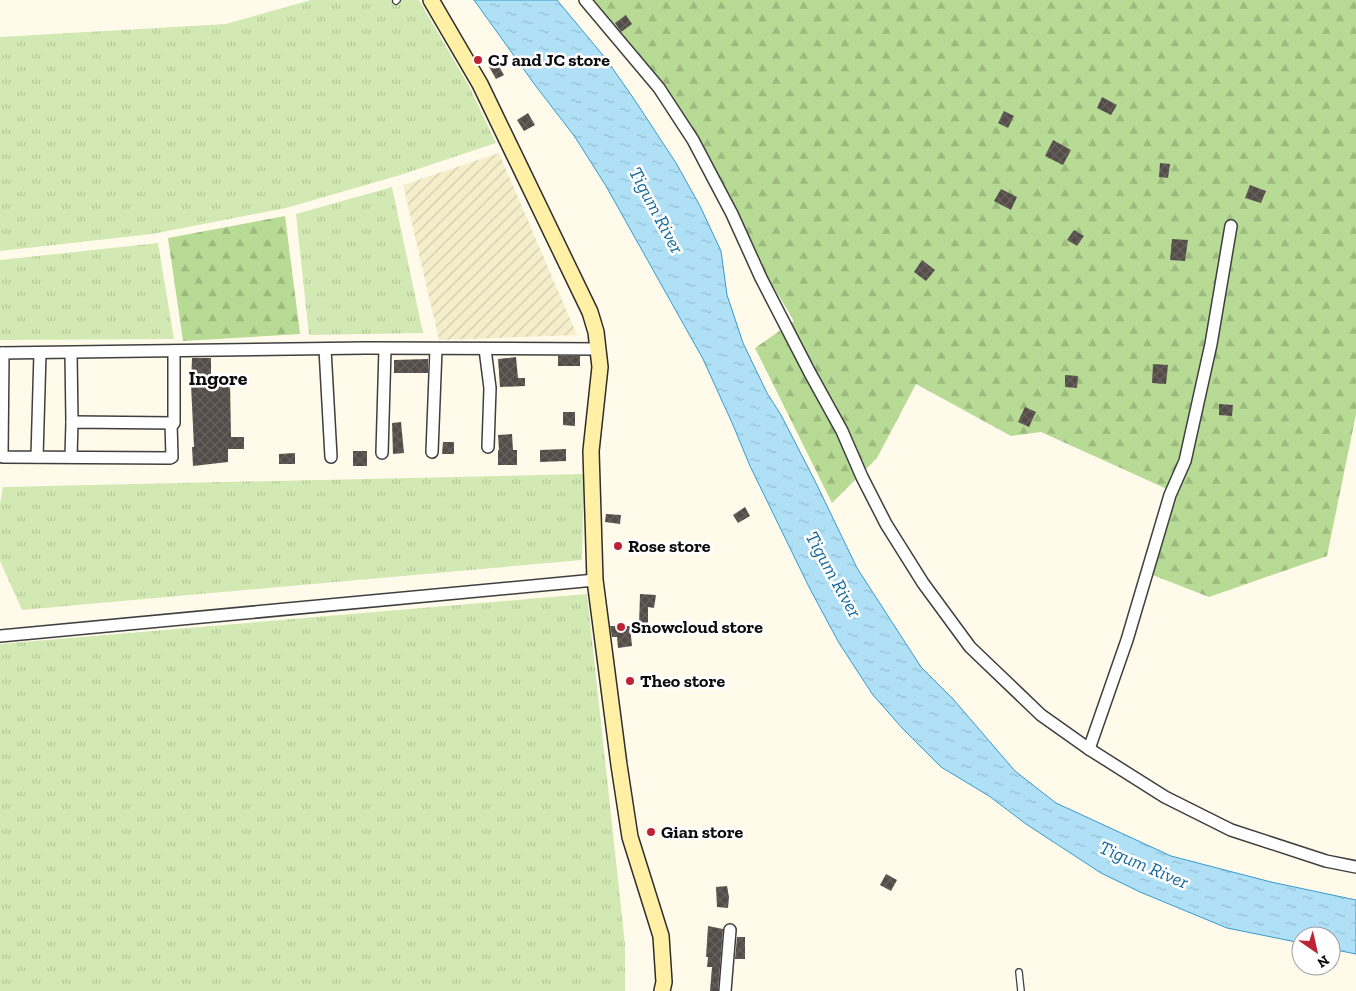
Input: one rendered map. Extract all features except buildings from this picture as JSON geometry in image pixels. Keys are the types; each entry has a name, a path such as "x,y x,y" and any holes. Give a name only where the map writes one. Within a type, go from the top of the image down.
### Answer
{"street":[{"path":"431,0 480,84 590,312 596,332 600,367 591,451 595,580 618,764 630,837 661,936 664,982 662,991"},
{"path":"585,0 659,88 693,140 732,214 761,278 810,374 842,430 866,485 886,524 922,583 970,647 1041,715 1165,798 1231,830 1326,861 1356,866"},
{"path":"1090,749 1127,640 1170,495 1185,460 1211,344 1232,226"},
{"path":"174,351 174,420 171,424 172,457 6,457 2,455 1,353 324,349 598,349"},
{"path":"324,349 331,457"},
{"path":"382,453 385,349"},
{"path":"432,452 436,349"},
{"path":"485,349 490,388 488,448"},
{"path":"37,457 40,353"},
{"path":"71,353 71,457"},
{"path":"72,422 171,424"},
{"path":"0,636 595,580"},
{"path":"725,991 730,930"}],"lane":[{"path":"1020,972 1021,991"}],"shaded area":[{"path":"499,153 577,335 439,340 403,185"}],"green space":[{"path":"311,0 419,0 469,86 496,143 397,176 286,208 152,234 0,251 0,37 226,24"},
{"path":"591,0 1356,0 1356,414 1327,556 1209,597 1150,574 1178,494 1041,432 1011,436 916,384 877,458 832,503 755,348 794,321 767,276 738,212 699,138 664,87"},
{"path":"392,187 423,333 309,335 296,214"},
{"path":"285,216 300,334 183,341 168,238"},
{"path":"158,243 174,339 0,340 0,260"},
{"path":"584,474 582,560 22,610 0,561 0,504 3,487"},
{"path":"587,594 625,944 625,991 0,991 0,644"}],"water":[{"name":"Tigum River","path":"474,0 557,0 606,59 676,163 700,206 721,251 727,295 743,343 767,393 781,415 815,481 857,568 921,667 953,699 1015,771 1056,803 1171,856 1271,882 1356,900 1356,954 1341,951 1341,926 1291,926 1291,941 1227,928 1140,892 1101,873 1026,824 989,796 941,767 903,729 873,695 839,643 809,587 750,466 703,359 606,186 575,137"}],"place":[{"name":"CJ and JC store","path":"478,60"},
{"name":"Rose store","path":"618,546"},
{"name":"Snowcloud store","path":"621,627"},
{"name":"Theo store","path":"630,681"},
{"name":"Gian store","path":"651,832"}],"district":[{"name":"Ingore","path":"218,378"}]}
